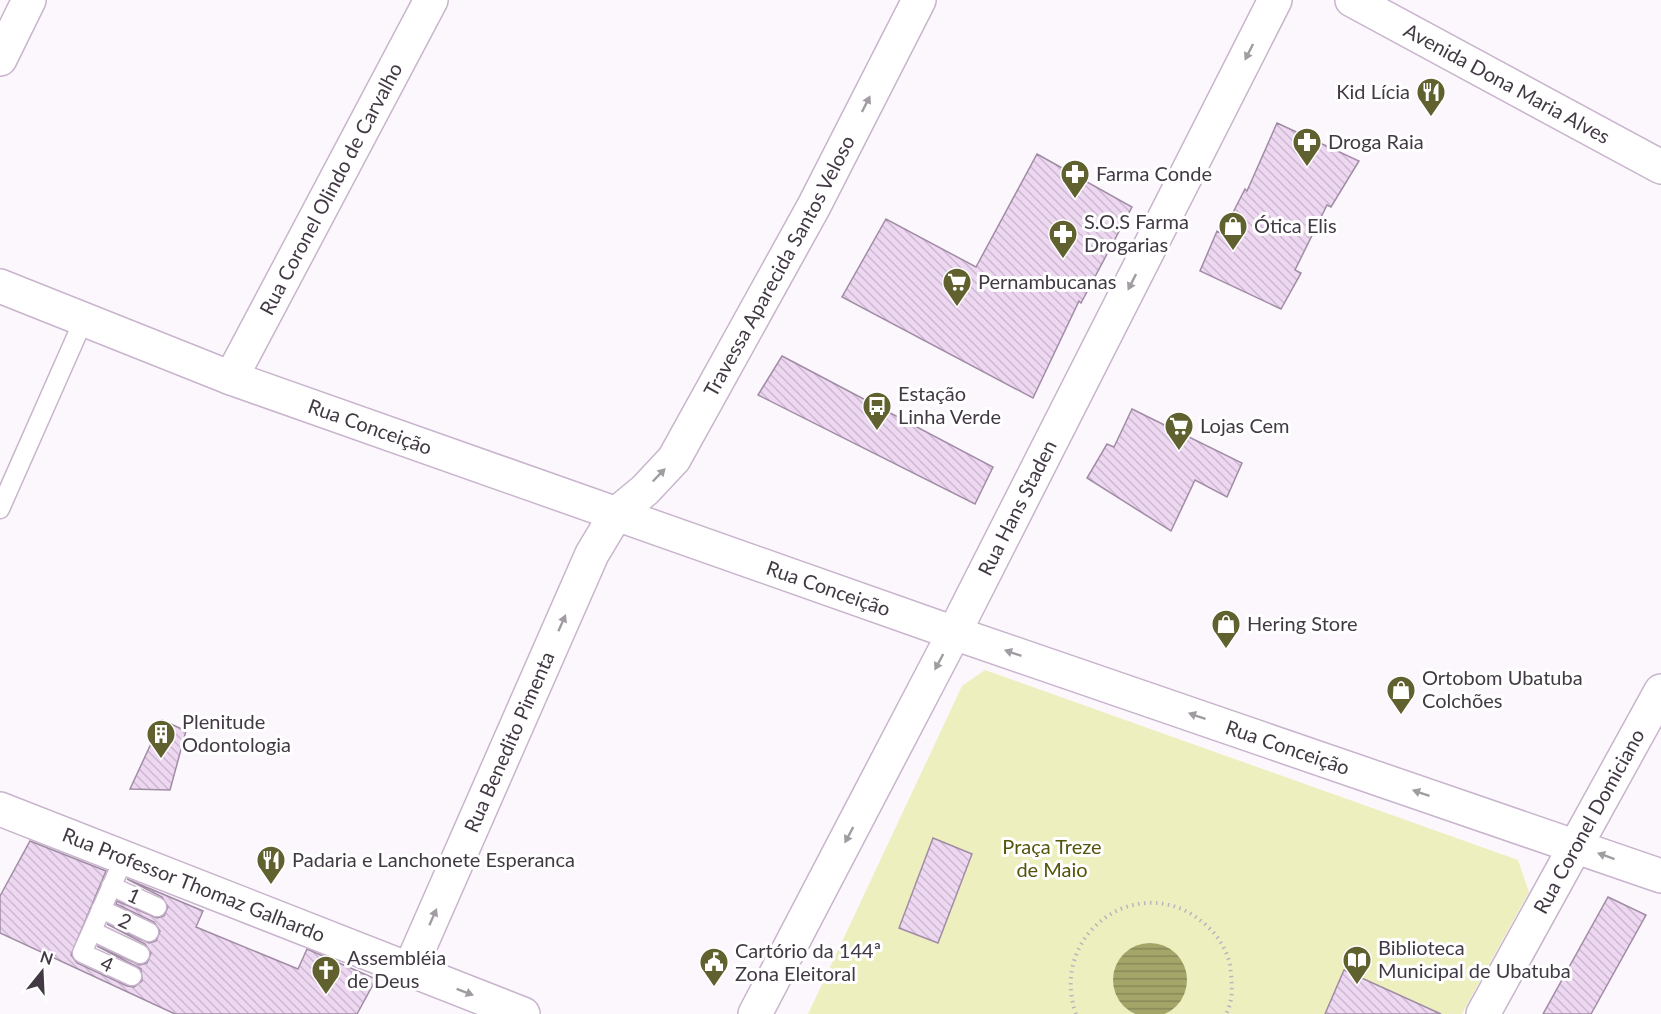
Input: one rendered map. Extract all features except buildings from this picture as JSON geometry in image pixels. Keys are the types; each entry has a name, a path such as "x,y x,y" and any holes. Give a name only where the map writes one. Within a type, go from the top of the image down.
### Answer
{"street":[{"path":"0,59 29,0"},
{"name":"Rua Coronel Olindo de Carvalho","path":"231,378 431,0"},
{"name":"Travessa Aparecida Santos Veloso","path":"616,514 645,490 674,459 814,206 919,0"},
{"name":"Rua Hans Staden","path":"755,1014 954,633 1275,0"},
{"name":"Avenida Dona Maria Alves","path":"1352,0 1661,167"},
{"name":"Rua Conceição","path":"0,286 231,378 954,633 1661,876"},
{"name":"Rua Benedito Pimenta","path":"409,971 592,554 616,514"},
{"name":"Rua Coronel Domiciano","path":"1483,1014 1661,691"},
{"name":"Rua Professor Thomaz Galhardo","path":"0,809 118,872 409,971 523,1014"}],"lane":[{"path":"0,509 84,319"},
{"path":"118,872 92,932 140,954"},
{"name":"1","path":"118,872 157,907"},
{"name":"2","path":"101,909 149,932"},
{"name":"4","path":"92,932 82,953 132,976"}],"path":[{"path":"1076,1014 1071,998 1070,970 1079,944 1097,922 1120,908 1148,902 1173,906 1189,913 1216,934 1228,957 1233,983 1226,1014"}],"green space":[{"name":"Praça Treze de Maio","path":"985,670 1518,860 1529,892 1462,1014 808,1014 962,686"}],"shaded area":[{"path":"1150,943 1171,949 1181,959 1187,980 1181,1001 1171,1011 1150,1017 1129,1011 1119,1001 1113,980 1119,959 1129,949"}],"place":[{"name":"Kid Lícia","path":"1431,118"},
{"name":"Droga Raia","path":"1307,168"},
{"name":"Farma Conde","path":"1075,200"},
{"name":"Ótica Elis","path":"1233,252"},
{"name":"S.O.S Farma Drogarias","path":"1063,260"},
{"name":"Pernambucanas","path":"957,308"},
{"name":"Estação Linha Verde","path":"877,432"},
{"name":"Lojas Cem","path":"1179,452"},
{"name":"Hering Store","path":"1226,650"},
{"name":"Ortobom Ubatuba Colchões","path":"1401,716"},
{"name":"Plenitude Odontologia","path":"161,760"},
{"name":"Padaria e Lanchonete Esperanca","path":"271,886"},
{"name":"Biblioteca Municipal de Ubatuba","path":"1357,986"},
{"name":"Cartório da 144ª Zona Eleitoral","path":"714,988"},
{"name":"Assembléia de Deus","path":"326,996"}]}
